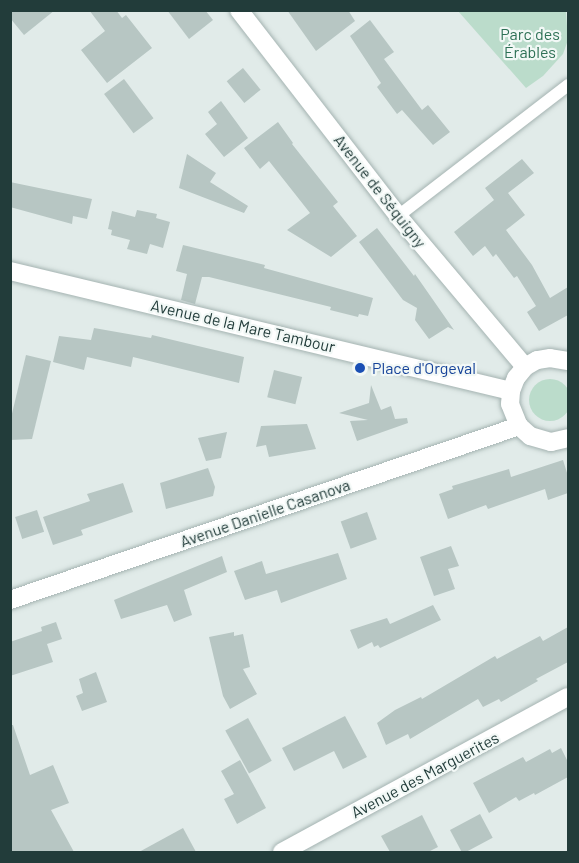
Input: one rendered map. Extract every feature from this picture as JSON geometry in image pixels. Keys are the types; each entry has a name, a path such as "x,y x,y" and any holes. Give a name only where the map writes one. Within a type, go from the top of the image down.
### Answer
{"street":[{"name":"Avenue de Séquigny","path":"239,10 398,216 525,367"},
{"name":"Avenue de la Mare Tambour","path":"10,271 511,391"},
{"path":"568,361 550,358 537,360 525,367 516,378 511,391 510,404 519,426 540,440 551,442 568,438"},
{"name":"Avenue Danielle Casanova","path":"10,600 519,426"},
{"name":"Avenue des Marguerites","path":"282,852 568,697"}],"lane":[{"path":"398,216 568,85"}],"green space":[{"name":"Parc des Érables","path":"458,11 566,11 568,40 563,54 543,76 526,88"},
{"path":"550,379 558,380 565,385 570,392 570,408 565,415 558,420 550,421 542,420 535,415 530,408 529,400 530,392 535,385 542,380"}],"building":[{"path":"10,10 55,10 24,35 10,18"},
{"path":"89,10 116,10 122,18 126,15 152,48 107,83 81,50 105,31"},
{"path":"167,10 205,10 213,20 189,39"},
{"path":"287,10 348,10 355,21 316,51"},
{"path":"370,20 394,52 384,59 422,110 428,105 450,132 433,145 402,110 397,114 377,87 381,83 350,36"},
{"path":"243,68 261,90 244,103 227,81"},
{"path":"124,79 153,118 134,133 104,94"},
{"path":"221,101 248,138 224,157 205,134 217,124 208,112"},
{"path":"278,122 292,144 338,202 333,206 357,236 331,257 287,230 310,213 269,161 260,169 244,148"},
{"path":"187,154 216,173 210,182 248,206 244,213 179,188"},
{"path":"522,159 534,173 508,193 525,215 506,230 532,265 550,298 568,287 568,315 539,331 527,312 536,306 517,276 514,278 496,254 493,257 485,246 473,256 454,232 494,200 485,188"},
{"path":"10,182 92,199 87,219 73,216 72,224 10,207"},
{"path":"137,210 157,214 156,218 170,222 163,248 150,244 147,254 127,249 130,240 111,235 112,230 108,229 112,211 135,217"},
{"path":"377,228 414,276 415,274 454,330 448,327 429,339 415,320 417,308 403,300 359,242"},
{"path":"183,245 265,265 264,268 373,298 368,316 359,314 358,317 330,310 331,307 209,277 202,277 195,304 181,300 187,274 176,271"},
{"path":"94,328 151,338 152,335 244,357 239,383 133,357 131,367 87,357 84,370 53,362 59,336 91,340"},
{"path":"26,355 51,361 32,439 10,440 10,422"},
{"path":"274,370 302,377 295,404 267,397"},
{"path":"371,385 381,410 391,406 395,419 407,418 408,423 357,441 350,421 368,420 339,413 369,403"},
{"path":"307,424 316,449 269,457 266,445 256,447 261,426"},
{"path":"227,432 221,458 206,461 198,438"},
{"path":"563,460 568,476 568,493 548,500 545,489 488,509 486,505 448,519 439,494 453,489 452,486 509,469 511,477"},
{"path":"208,468 215,487 213,496 166,509 160,483"},
{"path":"123,483 133,512 81,530 83,535 53,545 43,517 90,501 87,494"},
{"path":"37,510 44,532 22,539 15,517"},
{"path":"367,512 377,539 351,549 341,522"},
{"path":"451,546 459,566 448,569 455,589 434,596 420,557"},
{"path":"338,553 347,579 281,603 277,590 245,600 234,571 262,561 266,574"},
{"path":"222,556 227,572 184,590 192,615 174,622 167,605 121,619 114,600"},
{"path":"433,605 441,620 380,648 378,645 374,647 372,642 358,649 350,630 387,618 390,624"},
{"path":"56,622 62,639 47,644 53,662 10,676 10,642 42,631 41,627"},
{"path":"568,627 568,662 536,679 538,681 501,702 499,699 483,707 478,699 410,739 408,734 386,745 377,723 395,710 421,697 422,699 495,656 497,659 540,636 543,641"},
{"path":"234,632 234,636 243,634 250,667 243,669 257,694 230,709 223,696 209,637"},
{"path":"96,672 107,702 82,711 76,696 83,693 79,679"},
{"path":"345,716 367,757 343,769 334,751 294,771 282,748"},
{"path":"248,718 272,761 249,773 225,731"},
{"path":"10,725 13,725 30,775 53,765 69,803 51,810 74,852 10,852"},
{"path":"561,748 568,762 568,777 535,795 534,793 519,801 516,797 489,813 473,783 523,757 526,762 550,749 552,753"},
{"path":"240,760 266,808 237,824 224,799 234,794 221,771"},
{"path":"480,814 493,838 466,852 462,852 450,830"},
{"path":"422,815 438,847 428,852 390,852 381,836"},
{"path":"183,828 196,852 139,852"}],"place":[{"name":"Place d'Orgeval","path":"360,368"}]}
